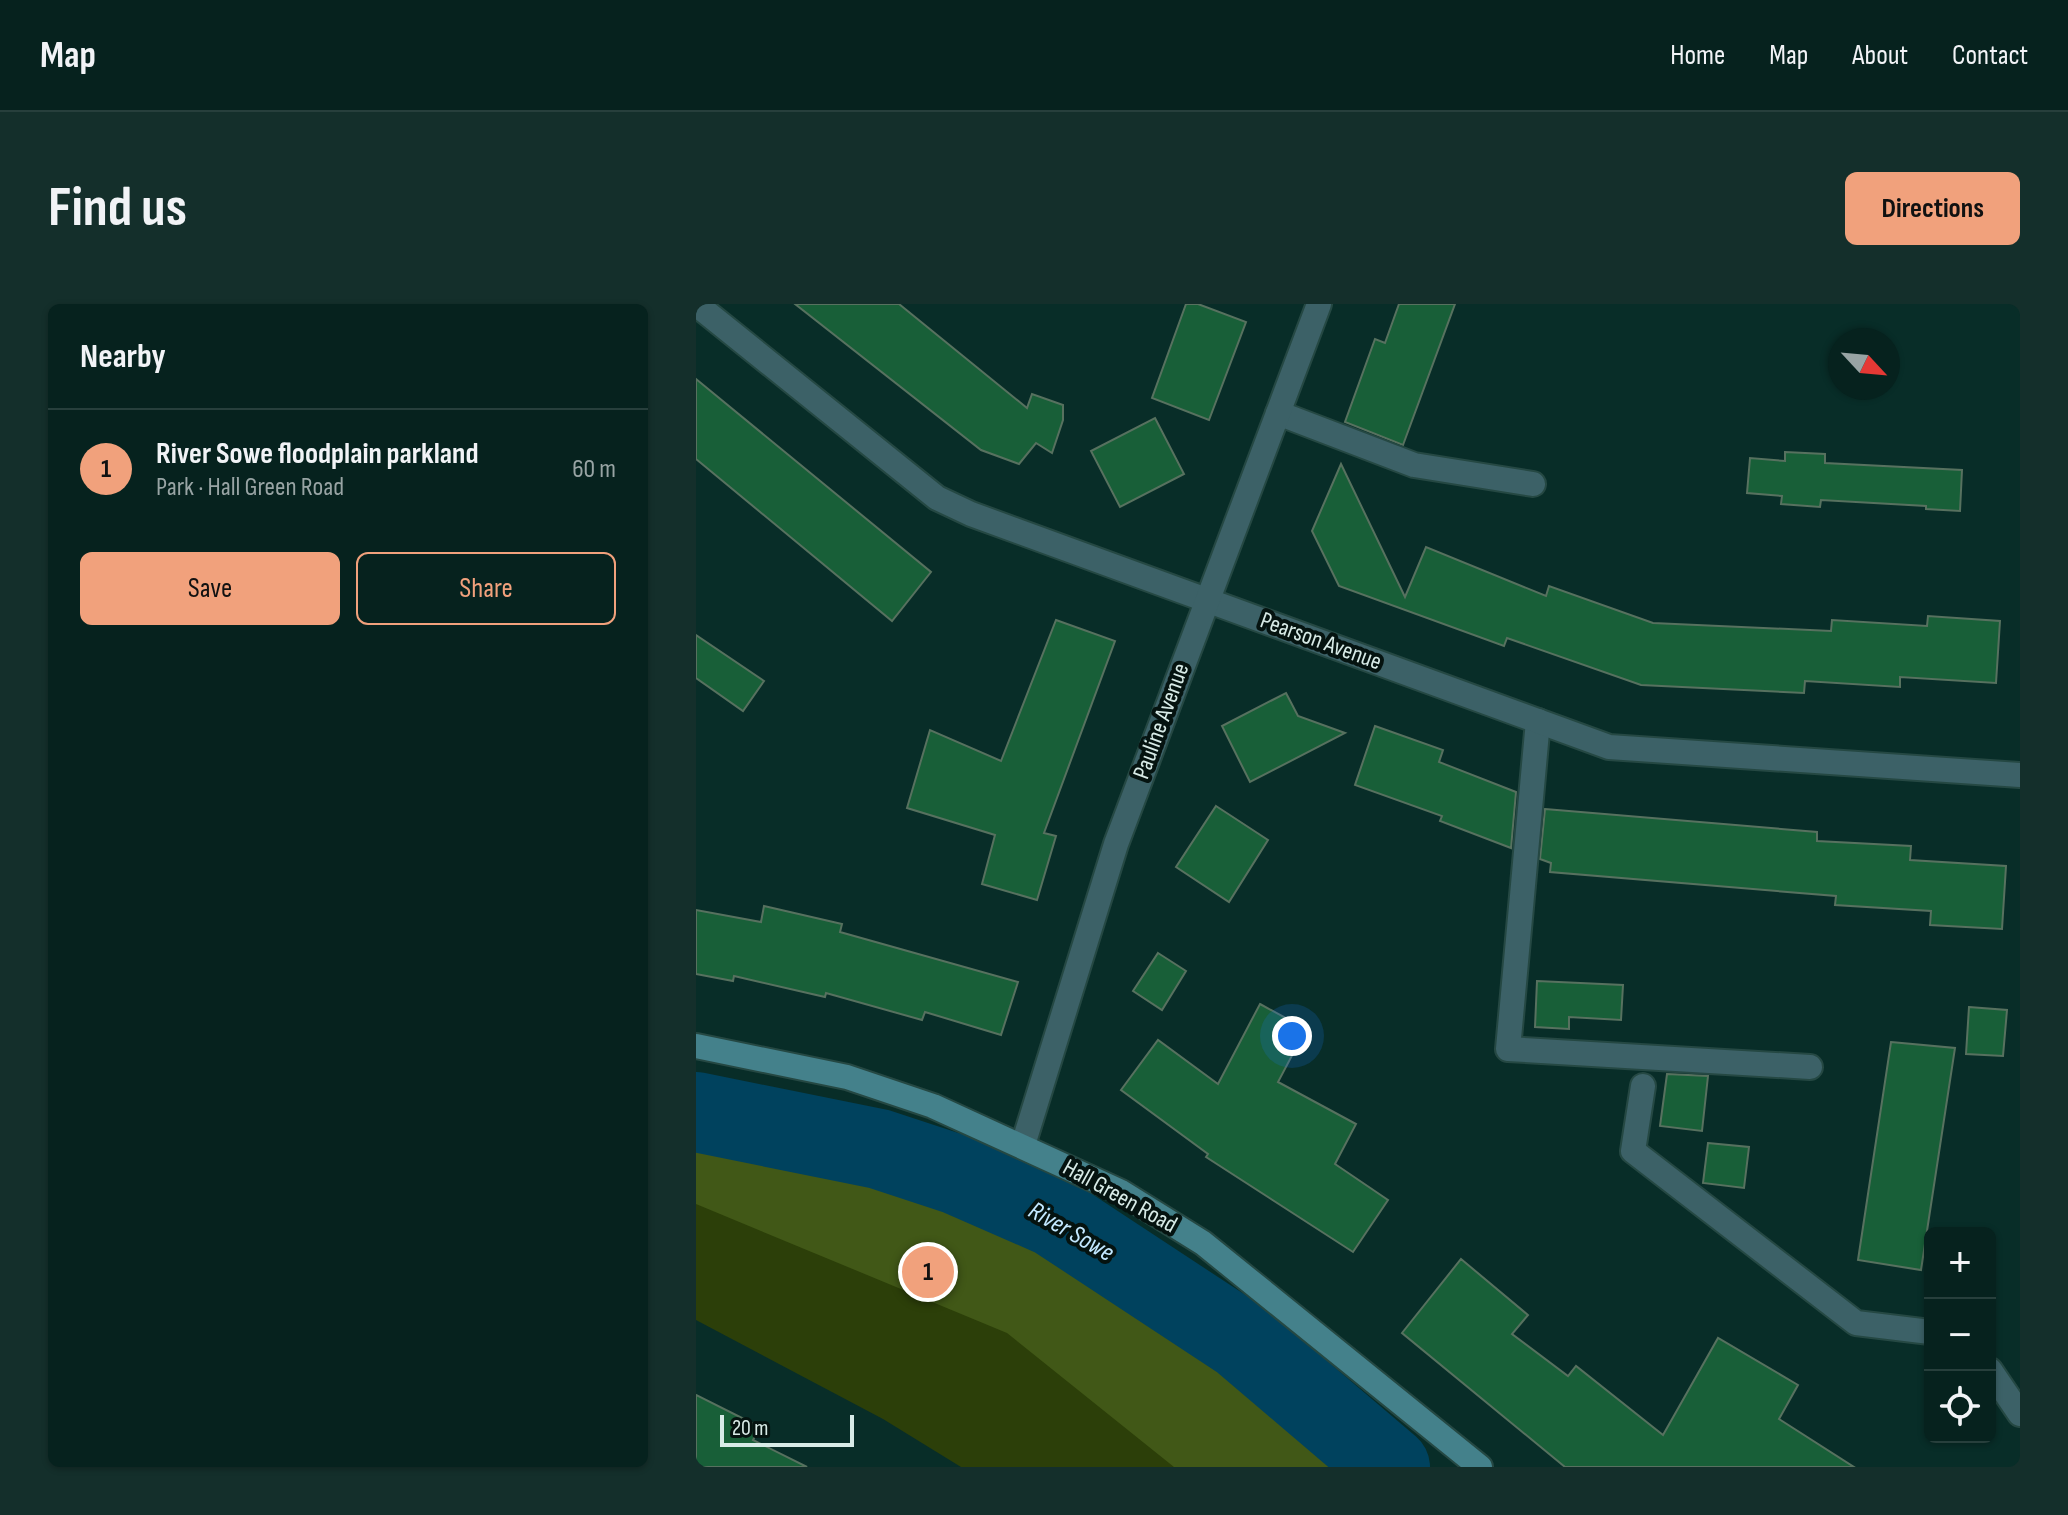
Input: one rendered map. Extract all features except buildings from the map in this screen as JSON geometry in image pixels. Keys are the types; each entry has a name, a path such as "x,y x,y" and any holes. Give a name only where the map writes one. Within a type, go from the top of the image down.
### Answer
{"main road":[{"name":"Hall Green Road","path":"696,1046 847,1077 933,1106 1121,1192 1203,1243 1480,1467"}],"street":[{"name":"Pearson Avenue","path":"696,304 937,498 1609,747 2020,775"},
{"name":"Pauline Avenue","path":"1023,1145 1116,844 1319,304"},
{"path":"1278,413 1414,465 1533,484"},
{"path":"1538,721 1508,1049 1810,1067"},
{"path":"1643,1086 1633,1151 1856,1323 1924,1331"},
{"path":"1991,1371 2020,1414"}],"green space":[{"path":"696,1102 898,1146 1022,1187 1203,1300 1410,1467 961,1467 883,1419 696,1320"},
{"path":"696,1112 879,1149 1054,1217 1241,1340 1390,1467 1174,1467 1007,1333 696,1204"}],"waterway":[{"name":"River Sowe","path":"696,1112 879,1149 958,1175 1054,1217 1241,1340 1390,1467"}],"place":[{"name":"River Sowe floodplain parkland","path":"928,1272"}]}
